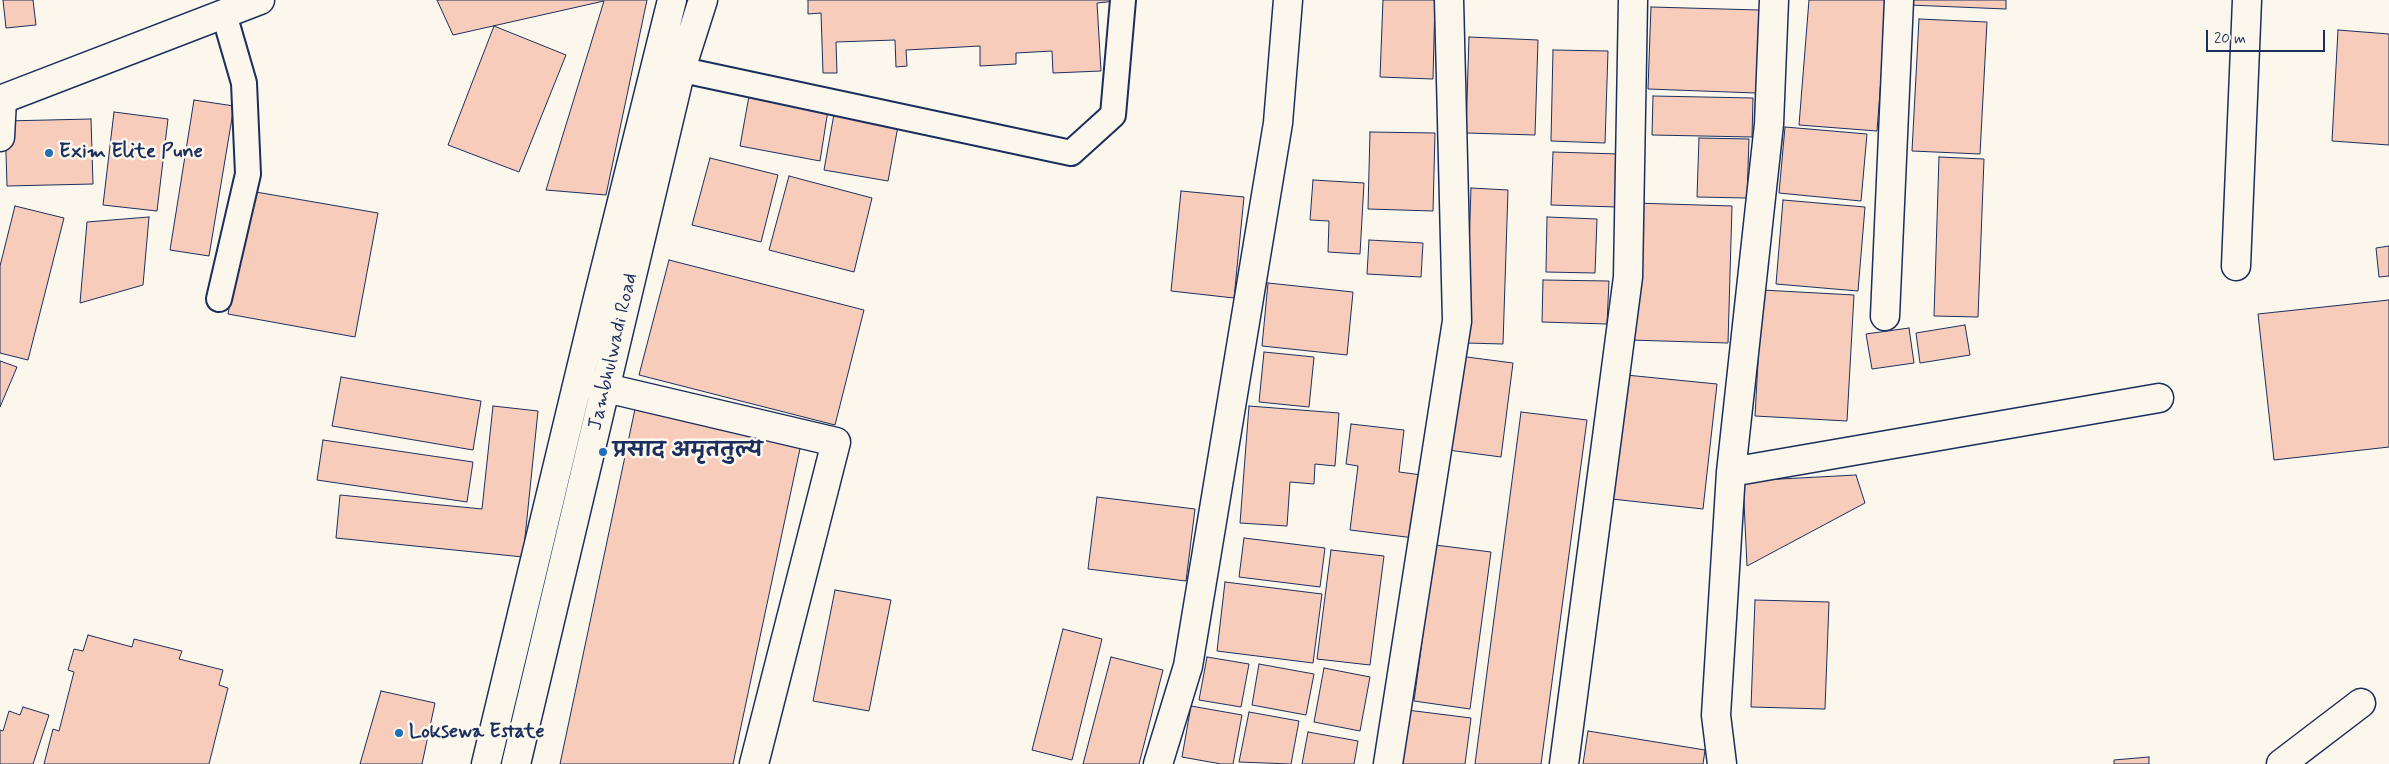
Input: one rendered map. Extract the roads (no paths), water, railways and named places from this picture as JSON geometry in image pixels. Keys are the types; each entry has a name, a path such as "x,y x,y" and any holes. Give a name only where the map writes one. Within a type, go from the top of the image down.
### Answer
{"street":[{"path":"0,137 1,100 260,0"},
{"name":"Jambhulwadi Road","path":"516,764 606,388 669,66 672,0"},
{"name":"Jambhulwadi Road","path":"486,764 578,380 669,66 703,0"},
{"path":"1158,764 1188,666 1278,123 1288,0"},
{"path":"1388,764 1457,321 1449,0"},
{"path":"1564,764 1628,278 1633,0"},
{"path":"1722,764 1716,715 1731,472 1769,124 1774,0"},
{"path":"1885,316 1899,0"},
{"path":"2236,266 2246,0"},
{"path":"578,380 836,442 754,764"},
{"path":"1731,472 2160,398"},
{"path":"2281,764 2361,703"}],"lane":[{"path":"669,66 1071,153 1113,115 1123,0"},
{"path":"220,299 248,174 244,83 224,14"}],"place":[{"name":"Exim Elite Pune","path":"49,153"},
{"name":"प्रसाद अमृततुल्य","path":"603,452"},
{"name":"Loksewa Estate","path":"399,733"}]}
